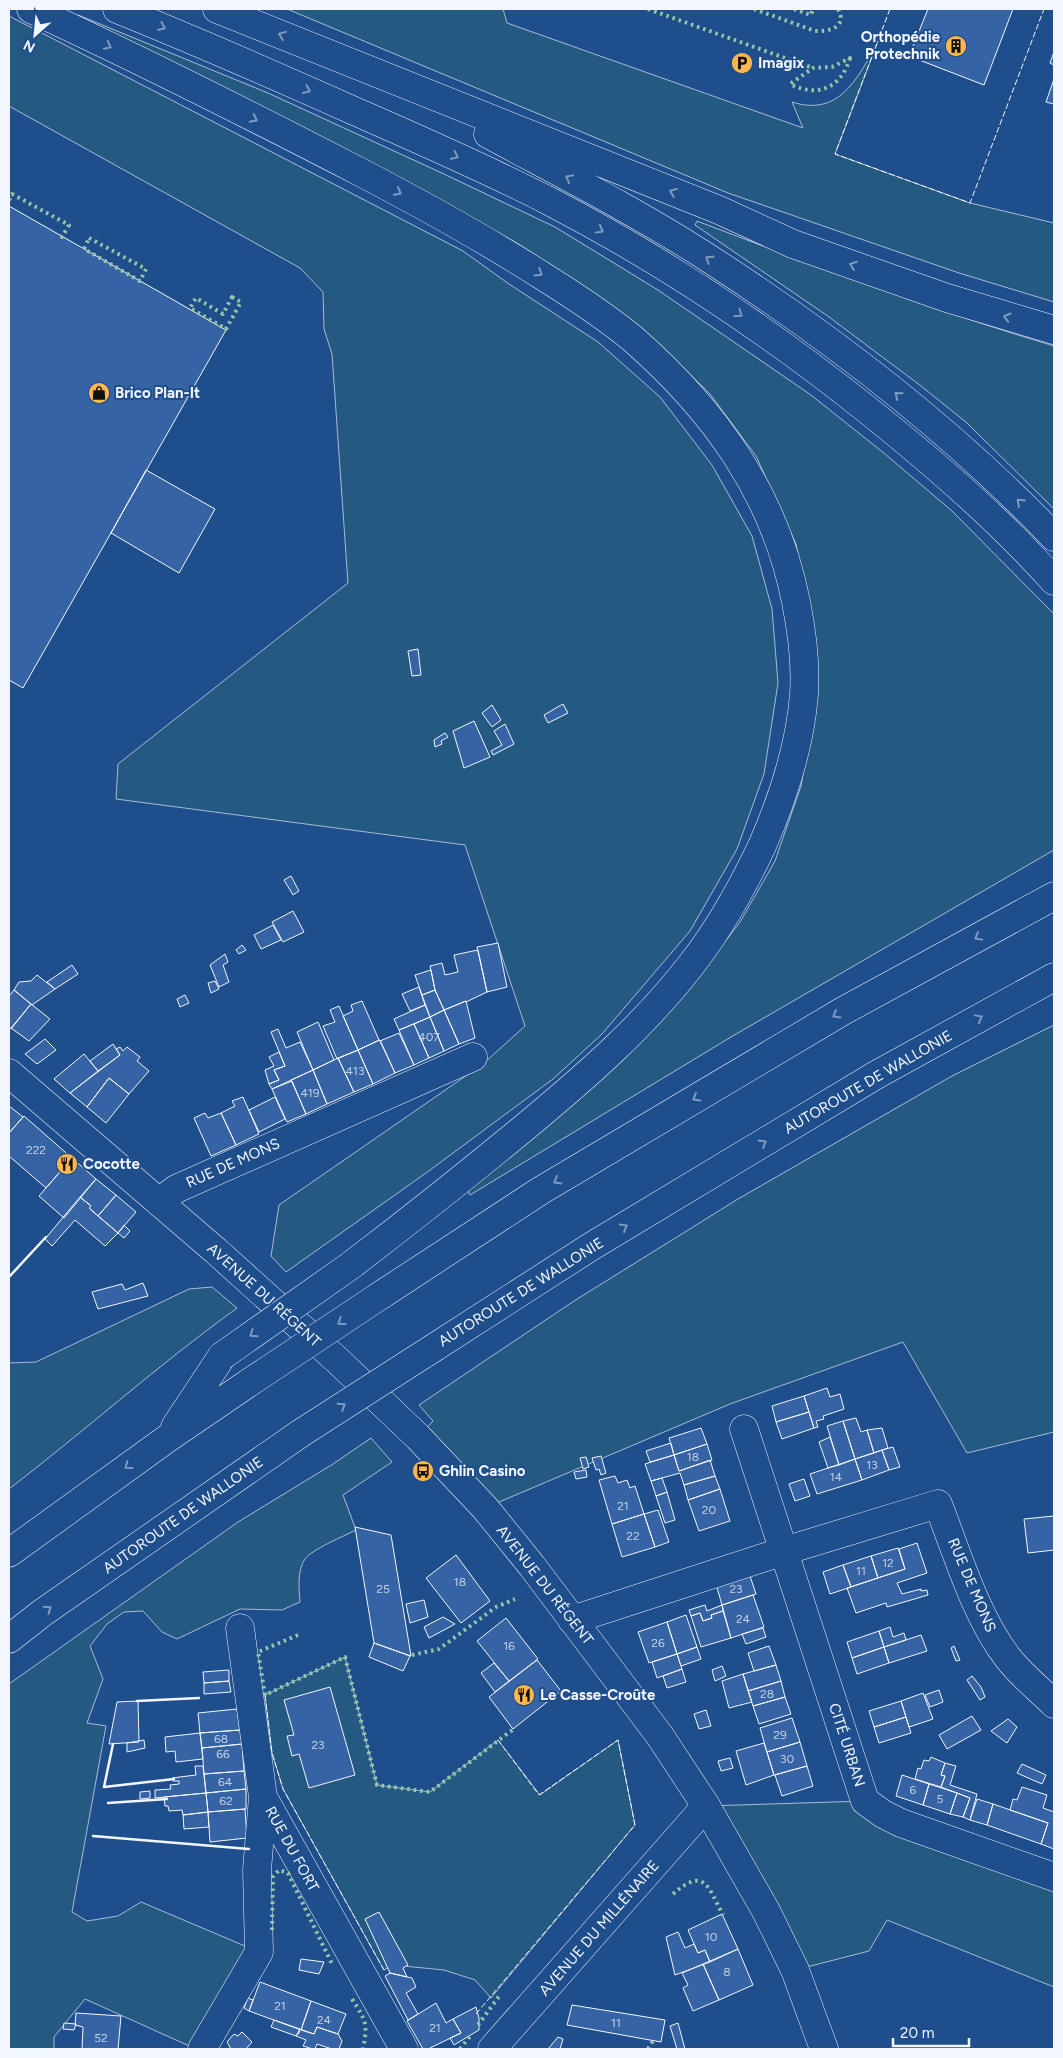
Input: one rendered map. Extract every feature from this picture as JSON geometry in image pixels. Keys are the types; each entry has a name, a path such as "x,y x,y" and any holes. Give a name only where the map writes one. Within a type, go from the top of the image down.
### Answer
{"main road":[{"path":"31,9 328,155 453,221 592,308 629,336 675,378 716,425 749,473 774,524 792,578 802,631 804,692 796,748 777,811 752,867 725,918 689,968 642,1022 583,1078 440,1198 350,1266 222,1356 168,1438"},
{"path":"117,9 223,53 447,152 550,202 641,253 735,312 841,389 970,496 1054,581"},
{"path":"217,9 718,210 793,244 947,298 1054,330"},
{"path":"376,73 615,203 700,253 786,310 865,369 952,440 1054,537"},
{"path":"9,1553 168,1438 250,1382 540,1191 843,1011 1054,896"},
{"name":"AUTOROUTE DE WALLONIE","path":"9,1638 302,1433 592,1246 868,1080 1054,977"},
{"name":"RUE DE MONS","path":"159,1202 176,1189 473,1058"},
{"path":"17,1080 159,1202"},
{"name":"AVENUE DU RÉGENT","path":"159,1202 337,1360 418,1437 485,1508 532,1566 660,1736 706,1806 766,1911 801,1983 824,2049"},
{"name":"CITÉ URBAN","path":"744,1429 865,1801 883,1814 901,1823 1054,1877"},
{"name":"RUE DE MONS","path":"784,1551 938,1504 980,1610 992,1633 1008,1658 1054,1704"},
{"path":"572,1620 784,1551"},
{"name":"RUE DU FORT","path":"240,1628 263,1797 404,2049"},
{"path":"202,2049 259,1952 257,1870 263,1797"},
{"name":"AVENUE DU MILLÉNAIRE","path":"492,2049 706,1806"}],"shaded area":[{"path":"287,9 503,9 507,23 803,128 792,102 808,105 822,104 845,92 862,70 877,44 835,154 970,203 1054,223 1054,302 959,273 728,193"},
{"path":"78,15 268,93 555,227 658,290 811,395 952,511 1054,614 1054,850 731,1037 470,1195 466,1187 564,1109 630,1053 685,994 740,922 775,861 801,786 815,704 811,621 796,544 756,456 710,394 665,350 599,297 518,244 423,191"},
{"path":"9,16 463,251 509,284 598,342 660,397 712,465 752,536 772,609 778,683 764,774 737,849 690,931 602,1034 553,1079 426,1173 286,1272 271,1256 279,1205 483,1064 525,1026 465,845 116,799 118,764 348,583 332,354 324,329 323,292 300,268 9,106"},
{"path":"697,221 830,271 1054,346 1054,509 967,423 829,317 695,225"},
{"path":"1054,1025 1054,1432 967,1453 903,1342 730,1404 485,1508 418,1437 433,1421 419,1405 574,1301 738,1199 952,1076"},
{"path":"212,1287 237,1308 179,1352 9,1489 9,1363 36,1362 189,1289"},
{"path":"371,1438 392,1462 343,1495 356,1530 308,1555 302,1564 300,1574 300,1602 282,1610 240,1609 177,1639 162,1632 143,1611 124,1612 107,1624 90,1646 103,1679 87,1723 106,1726 72,1912 87,1921 118,1916 141,1902 259,1952 196,2049 85,1999 54,2037 54,2049 9,2049 9,1684 238,1522 333,1464"},
{"path":"345,1657 377,1785 430,1792 498,1740 540,1795 618,1740 635,1825 491,1998 475,1980 444,1970 393,1965 384,1970 283,1789 272,1753 265,1695"},
{"path":"865,1801 1054,1877 1054,1987 887,1920 869,1951 795,1970 706,1806"}],"building":[{"name":"Orthopédie Protechnik","path":"928,9 1013,9 984,85 909,56"},
{"path":"1054,52 1054,65 1050,63"},
{"path":"1054,79 1054,104 1046,102"},
{"name":"Brico Plan-It","path":"9,206 226,330 23,688 9,680"},
{"path":"146,470 215,509 179,573 111,533"},
{"path":"418,649 421,675 412,676 408,651"},
{"path":"563,704 568,713 548,723 544,715"},
{"path":"492,705 501,720 492,727 482,713"},
{"path":"474,721 490,757 464,768 453,731"},
{"path":"505,724 514,744 493,755 491,751 502,745 494,731"},
{"path":"445,733 448,737 441,741 442,744 435,747 434,740"},
{"path":"291,876 299,891 293,895 284,880"},
{"path":"293,911 304,932 283,942 272,922"},
{"path":"273,925 281,940 261,949 254,935"},
{"path":"498,943 507,987 487,992 477,947"},
{"path":"242,945 246,950 239,954 236,950"},
{"path":"478,950 487,992 444,1010 435,990 430,966 442,963 445,975 458,972 454,955"},
{"path":"225,954 228,962 223,965 229,982 219,987 210,965"},
{"path":"72,965 78,974 55,989 47,982"},
{"path":"431,970 435,990 422,995 415,975"},
{"path":"37,975 55,989 32,1005 14,990 19,982 31,981"},
{"path":"215,981 219,989 211,993 208,983"},
{"path":"419,987 425,1005 410,1011 402,994"},
{"path":"14,990 31,1004 11,1029 9,1027 9,996"},
{"path":"435,990 444,1010 430,1017 422,995"},
{"path":"185,995 189,1003 180,1007 177,999"},
{"path":"362,1001 379,1040 358,1050 343,1016 353,1011 351,1005"},
{"path":"466,1001 475,1038 459,1044 444,1010"},
{"path":"31,1004 50,1019 29,1041 11,1028"},
{"path":"425,1005 430,1017 399,1030 394,1019"},
{"path":"339,1006 358,1050 337,1059 323,1026 335,1022 330,1010"},
{"path":"444,1010 459,1044 444,1051 430,1017"},
{"path":"430,1017 444,1051 429,1058 414,1024"},
{"path":"318,1022 334,1060 313,1070 297,1032"},
{"path":"414,1024 429,1058 414,1065 399,1030"},
{"path":"278,1029 286,1048 300,1042 313,1070 272,1089 269,1084 279,1080 274,1070 285,1066 271,1032"},
{"path":"399,1033 414,1065 395,1073 380,1041"},
{"path":"45,1039 56,1050 37,1064 25,1054"},
{"path":"380,1040 395,1073 373,1084 358,1050"},
{"path":"113,1044 120,1055 98,1071 90,1061"},
{"path":"120,1047 123,1051 127,1047 140,1057 137,1061 149,1071 129,1094 109,1078 87,1107 70,1093 120,1055 116,1049"},
{"path":"358,1050 373,1084 354,1092 338,1058"},
{"path":"279,1052 285,1066 274,1070 279,1080 269,1084 265,1070 274,1066 269,1057"},
{"path":"84,1054 98,1071 70,1093 54,1079"},
{"path":"338,1058 354,1092 327,1104 313,1070"},
{"path":"313,1070 327,1104 306,1114 291,1080"},
{"path":"109,1078 129,1094 106,1123 87,1107"},
{"path":"292,1081 306,1114 287,1122 272,1089"},
{"path":"243,1097 259,1134 236,1145 221,1113 235,1106 232,1101"},
{"path":"275,1097 285,1119 259,1132 249,1110"},
{"path":"9,1106 23,1117 9,1133"},
{"path":"205,1113 208,1118 221,1113 236,1145 211,1156 194,1118"},
{"path":"24,1116 72,1158 46,1188 9,1156 9,1133"},
{"path":"72,1158 96,1179 64,1218 39,1196"},
{"path":"96,1179 116,1195 98,1216 89,1208 91,1206 80,1197"},
{"path":"116,1195 136,1212 118,1233 98,1216"},
{"path":"80,1197 91,1206 89,1208 118,1233 105,1246 75,1220 52,1246 45,1239"},
{"path":"124,1225 130,1231 124,1238 118,1233"},
{"path":"143,1283 148,1296 98,1309 92,1292 122,1284 125,1290"},
{"path":"827,1388 830,1397 840,1394 844,1409 823,1416 824,1419 816,1421 818,1427 814,1428 804,1396"},
{"path":"804,1396 809,1412 776,1422 772,1406"},
{"path":"809,1412 814,1428 782,1439 776,1422"},
{"path":"856,1418 861,1432 867,1430 874,1453 855,1459 843,1421"},
{"path":"843,1421 855,1459 839,1465 827,1426"},
{"path":"701,1428 707,1444 674,1455 669,1438"},
{"path":"882,1428 888,1448 874,1453 867,1430"},
{"path":"830,1437 839,1465 828,1468 819,1442"},
{"path":"671,1443 674,1455 650,1462 646,1451"},
{"path":"707,1444 712,1460 679,1471 674,1455"},
{"path":"893,1447 900,1467 889,1470 882,1450"},
{"path":"882,1450 889,1470 862,1480 855,1459"},
{"path":"674,1455 679,1471 710,1460 715,1476 684,1485 680,1473 651,1481 645,1464"},
{"path":"601,1456 606,1473 601,1475 599,1469 596,1470 592,1458"},
{"path":"586,1457 589,1467 583,1469 580,1458"},
{"path":"855,1459 862,1480 817,1494 810,1474"},
{"path":"586,1470 587,1477 576,1479 574,1472"},
{"path":"615,1476 618,1483 627,1480 630,1488 635,1486 644,1514 612,1524 599,1480"},
{"path":"715,1476 720,1489 688,1500 684,1485"},
{"path":"662,1478 667,1492 656,1496 651,1481"},
{"path":"804,1479 810,1496 795,1501 789,1484"},
{"path":"720,1489 730,1521 699,1531 688,1500"},
{"path":"667,1492 675,1520 665,1523 656,1496"},
{"path":"658,1510 669,1542 655,1547 644,1514"},
{"path":"644,1514 655,1547 622,1557 612,1524"},
{"path":"1054,1516 1054,1550 1028,1553 1024,1519"},
{"path":"355,1527 391,1535 411,1656 374,1643"},
{"path":"917,1543 927,1573 897,1583 902,1594 921,1589 921,1591 927,1590 928,1595 887,1607 886,1603 856,1613 847,1588 905,1569 899,1549"},
{"path":"898,1548 905,1569 878,1578 871,1556"},
{"path":"456,1555 490,1601 461,1623 426,1578"},
{"path":"871,1556 878,1578 851,1587 843,1565"},
{"path":"843,1565 851,1587 830,1594 823,1572"},
{"path":"749,1573 756,1594 722,1605 716,1584"},
{"path":"753,1595 764,1627 731,1638 722,1605"},
{"path":"424,1600 428,1617 410,1623 406,1604"},
{"path":"705,1605 707,1611 722,1605 723,1611 711,1615 712,1618 703,1621 700,1613 691,1616 689,1610"},
{"path":"723,1611 731,1638 701,1647 691,1616 700,1613 703,1621 712,1618 711,1615"},
{"path":"686,1615 697,1647 677,1654 667,1622"},
{"path":"443,1617 455,1624 429,1638 424,1627"},
{"path":"506,1618 538,1659 509,1681 477,1641"},
{"path":"667,1622 677,1654 649,1663 638,1632"},
{"path":"890,1627 893,1637 904,1633 906,1640 884,1647 879,1631"},
{"path":"763,1628 766,1637 746,1644 742,1634"},
{"path":"879,1631 884,1647 852,1658 847,1642"},
{"path":"921,1635 927,1651 889,1663 884,1647"},
{"path":"374,1643 410,1656 403,1671 369,1657"},
{"path":"769,1646 776,1665 754,1671 748,1653"},
{"path":"954,1646 960,1660 956,1661 951,1648"},
{"path":"697,1647 701,1659 681,1666 677,1654"},
{"path":"884,1647 889,1663 857,1674 852,1658"},
{"path":"677,1654 682,1669 657,1678 652,1662"},
{"name":"Le Casse-Croûte","path":"537,1660 561,1691 513,1729 489,1697"},
{"path":"494,1663 509,1681 495,1692 481,1673"},
{"path":"776,1665 781,1681 748,1691 743,1674"},
{"path":"722,1666 726,1676 715,1681 712,1670"},
{"path":"682,1669 686,1682 667,1688 663,1676"},
{"path":"229,1670 229,1681 204,1683 203,1672"},
{"path":"743,1674 752,1702 729,1708 722,1681"},
{"path":"972,1676 981,1687 985,1697 980,1700 967,1680"},
{"path":"229,1681 231,1692 204,1694 204,1683"},
{"path":"781,1681 785,1697 753,1706 748,1691"},
{"path":"330,1687 355,1775 309,1788 299,1754 292,1756 287,1736 294,1735 284,1700"},
{"path":"939,1690 943,1702 930,1707 925,1695"},
{"path":"923,1693 933,1719 909,1727 901,1701"},
{"path":"785,1697 791,1714 759,1724 753,1706"},
{"path":"138,1701 139,1742 109,1744 117,1702"},
{"path":"901,1701 906,1717 874,1727 869,1711"},
{"path":"237,1709 240,1730 200,1733 198,1713"},
{"path":"706,1710 711,1726 699,1729 694,1714"},
{"path":"972,1716 981,1730 947,1749 939,1735"},
{"path":"906,1717 911,1733 879,1743 874,1727"},
{"path":"792,1718 800,1742 767,1752 760,1728"},
{"path":"1008,1719 1017,1727 1007,1743 991,1731"},
{"path":"240,1730 242,1744 202,1748 200,1733"},
{"path":"200,1733 203,1759 176,1762 175,1751 166,1752 165,1737"},
{"path":"144,1740 145,1748 127,1752 127,1743"},
{"path":"800,1742 807,1766 774,1775 767,1752"},
{"path":"764,1743 774,1775 746,1785 736,1751"},
{"path":"242,1744 244,1771 204,1774 202,1748"},
{"path":"931,1757 945,1763 941,1775 945,1776 941,1787 915,1779 918,1768 921,1769 924,1760 929,1761"},
{"path":"730,1758 733,1768 721,1771 718,1761"},
{"path":"945,1763 956,1766 950,1785 977,1794 970,1820 963,1817 970,1798 941,1787 945,1776 941,1775"},
{"path":"1022,1764 1046,1775 1042,1784 1017,1773"},
{"path":"195,1766 203,1766 206,1793 155,1798 155,1790 171,1789 170,1785 179,1784 179,1781 173,1781 172,1778 196,1775"},
{"path":"807,1766 813,1786 782,1796 775,1775"},
{"path":"244,1771 246,1789 206,1793 204,1774"},
{"path":"902,1775 929,1784 923,1805 896,1796"},
{"path":"929,1784 957,1793 950,1814 923,1805"},
{"path":"1022,1787 1047,1795 1043,1808 1054,1812 1054,1849 1041,1844 1048,1823 1010,1810 1013,1799 1017,1800"},
{"path":"246,1789 246,1809 208,1812 206,1793"},
{"path":"150,1791 150,1798 140,1799 140,1792"},
{"path":"206,1793 208,1812 183,1815 182,1810 169,1811 168,1806 165,1806 164,1797"},
{"path":"957,1793 970,1798 963,1817 950,1814"},
{"path":"977,1799 993,1804 987,1825 970,1820"},
{"path":"993,1804 1048,1823 1041,1844 987,1825"},
{"path":"245,1809 247,1838 210,1842 208,1812"},
{"path":"208,1812 209,1827 184,1829 183,1815"},
{"path":"379,1912 408,1965 403,1968 407,1977 390,1973 365,1919"},
{"path":"722,1914 738,1949 710,1962 705,1950 698,1953 688,1930"},
{"path":"678,1932 685,1948 694,1944 698,1953 705,1950 710,1962 675,1975 666,1937"},
{"path":"738,1949 753,1985 719,2000 703,1964"},
{"path":"301,1959 324,1962 319,1974 299,1970"},
{"path":"703,1964 719,2000 693,2011 683,1988 688,1985 682,1973"},
{"path":"390,1973 412,1978 416,1987 406,1993 418,2014 408,2020 385,1976"},
{"path":"260,1982 311,2001 301,2030 249,2011"},
{"path":"248,1998 253,2000 249,2011 244,2008"},
{"path":"311,2001 346,2014 338,2034 317,2027 314,2034 301,2030"},
{"path":"436,2003 446,2023 453,2019 461,2033 428,2049 423,2049 407,2021"},
{"path":"572,2005 665,2020 661,2042 567,2025"},
{"path":"476,2007 479,2018 479,2030 454,2045 450,2038 461,2033 453,2019"},
{"path":"76,2013 121,2016 118,2049 82,2049 83,2027 75,2025"},
{"path":"274,2020 300,2029 299,2033 296,2036 271,2027"},
{"path":"64,2023 76,2024 74,2030 63,2029"},
{"path":"678,2023 685,2049 677,2049 670,2026"},
{"path":"317,2027 338,2034 342,2041 339,2049 332,2049 317,2044 315,2049 303,2046 306,2040 296,2036 300,2029 314,2034"},
{"path":"242,2032 252,2042 246,2049 231,2049 227,2042 234,2034 238,2036"},
{"path":"558,2037 563,2039 560,2049 548,2049"}],"hedge":[{"path":"648,9 813,68"},
{"path":"754,9 815,31 826,31 836,27 841,20 838,9"},
{"path":"794,9 811,15 813,9"},
{"path":"850,58 841,77 827,88 810,90 790,84 813,68 832,67 850,58"},
{"path":"9,200 12,194 69,225 62,237 60,236"},
{"path":"89,238 146,269 140,281 84,249 89,238"},
{"path":"232,297 241,302 226,329 190,308 196,298 223,314 232,297"},
{"path":"412,1655 439,1649 496,1607 515,1599"},
{"path":"298,1635 258,1652 265,1695 345,1657 377,1785 430,1792 515,1728"},
{"path":"272,1930 273,1877 279,1870 288,1873 333,1966"},
{"path":"673,1894 692,1882 699,1881 704,1883 723,1915"},
{"path":"478,2025 500,1995"},
{"path":"352,1999 365,2022 363,2049"},
{"path":"460,2049 471,2035"},
{"path":"648,2049 654,2039"}],"fence":[{"path":"890,9 835,154 970,203 1044,9"},
{"path":"265,1695 272,1753 283,1789 384,1970"},
{"path":"476,2014 635,1825 618,1740 539,1795 498,1740"}],"wall":[{"path":"9,1277 46,1237"},
{"path":"137,1701 199,1698"},
{"path":"113,1744 104,1787 174,1779"},
{"path":"108,1803 167,1799"},
{"path":"93,1836 249,1849"}],"place":[{"name":"Orthopédie Protechnik","path":"956,46"},
{"name":"Imagix","path":"742,63"},
{"name":"Brico Plan-It","path":"99,393"},
{"name":"Cocotte","path":"67,1164"},
{"name":"Ghlin Casino","path":"423,1471"},
{"name":"Le Casse-Croûte","path":"524,1695"}]}
